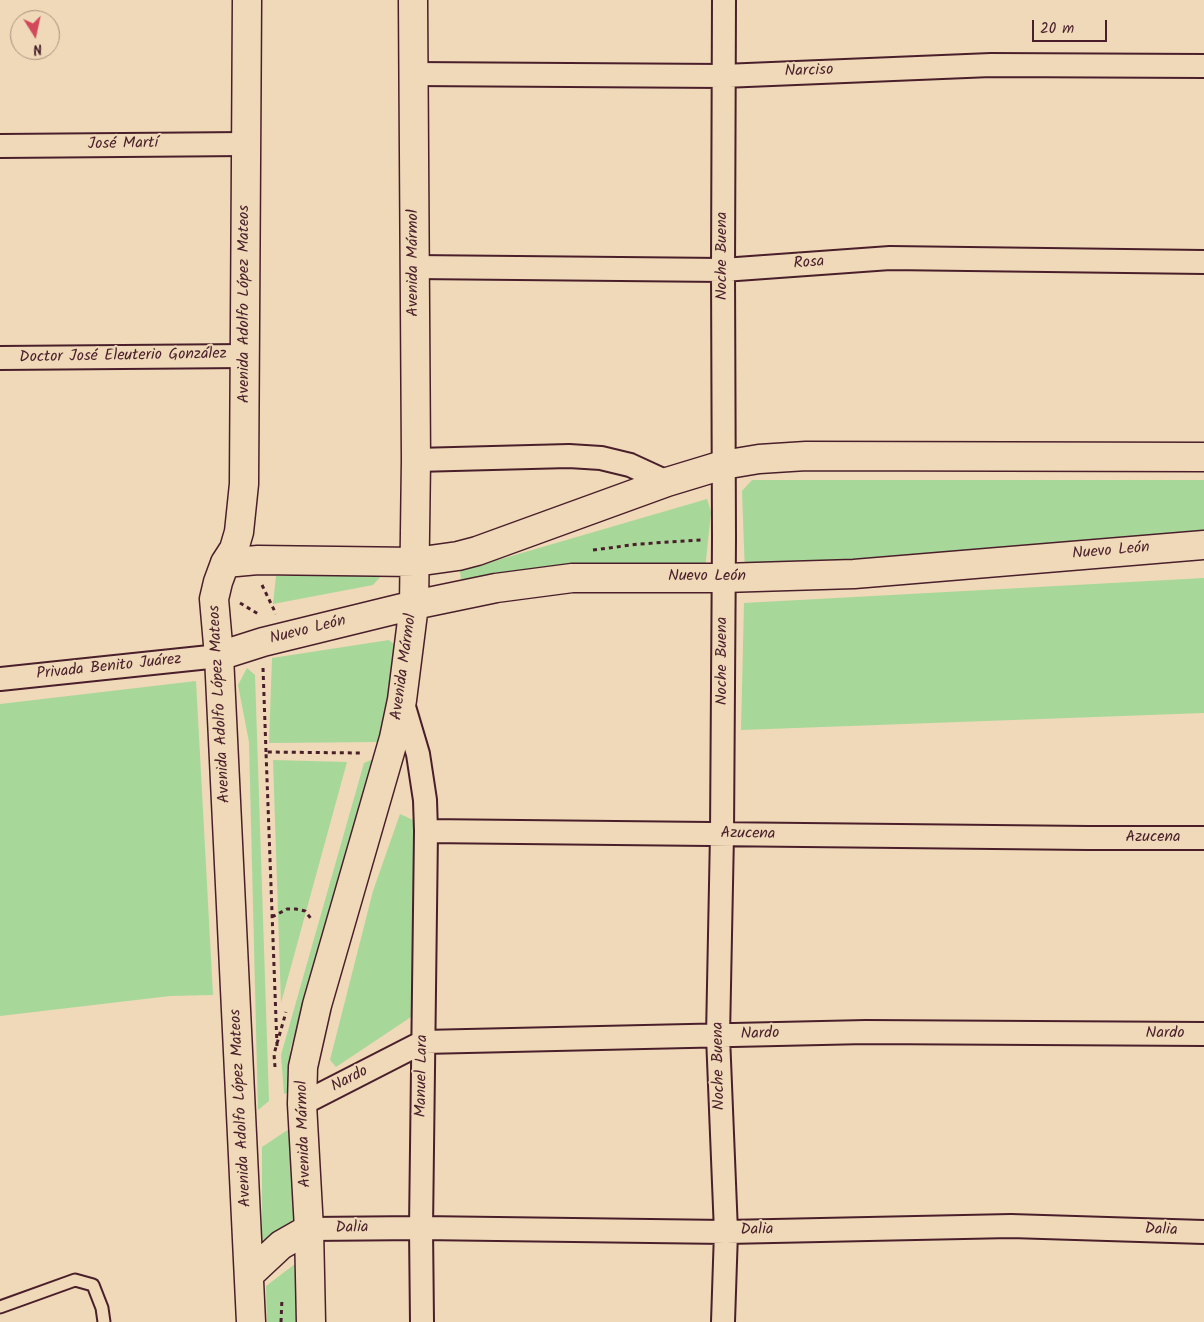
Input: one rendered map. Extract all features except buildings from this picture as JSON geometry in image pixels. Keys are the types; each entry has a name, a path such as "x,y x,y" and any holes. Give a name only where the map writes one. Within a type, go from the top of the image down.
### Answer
{"street":[{"name":"Avenida Adolfo López Mateos","path":"246,0 244,484 239,532 234,548 225,563 214,599 219,656 251,1322"},
{"name":"Avenida Mármol","path":"311,1322 309,1229 302,1104 303,1067 309,1038 387,766 402,700 414,605 416,460 412,0"},
{"name":"Noche Buena","path":"723,1322 726,1232 718,1036 722,834 724,0"},
{"name":"Narciso","path":"413,74 723,76 991,65 1204,66"},
{"name":"José Martí","path":"0,146 246,144"},
{"name":"Rosa","path":"414,267 723,270 890,258 1204,262"},
{"name":"Doctor José Eleuterio González","path":"0,358 245,356"},
{"path":"416,460 569,456 601,458 630,465 667,482"},
{"path":"225,563 258,560 415,562 438,560 477,551 667,482 723,465 759,459 806,456 1204,457"},
{"name":"Nuevo León","path":"219,656 263,642 414,605 496,588 572,578 723,578 854,574 1204,545"},
{"name":"Privada Benito Juárez","path":"0,680 219,656"},
{"path":"402,700 419,763 425,800 426,831"},
{"name":"Azucena","path":"426,831 1204,838"},
{"name":"Manuel Lara","path":"422,1322 421,1228 426,831"},
{"name":"Nardo","path":"302,1104 423,1042 866,1032 1204,1034"},
{"name":"Dalia","path":"309,1229 421,1228 726,1232 1012,1226 1204,1232"},
{"path":"250,1274 281,1245 309,1229"}],"lane":[{"path":"0,1308 75,1280 93,1285 102,1308 104,1322"}],"path":[{"path":"263,660 277,1046"},
{"path":"266,752 360,754 357,763"},
{"path":"272,917 287,909 296,909 305,911 312,920"},
{"path":"310,929 315,910"},
{"path":"275,1073 274,1054 287,1010"}],"green space":[{"path":"752,480 1204,480 1204,541 745,574 742,491"},
{"path":"707,499 711,512 705,570 462,587 460,571"},
{"path":"383,574 373,585 273,604 276,576"},
{"path":"1204,578 1204,713 741,730 744,603"},
{"path":"389,640 400,650 379,742 269,743 272,658"},
{"path":"247,668 255,675 269,1101 258,1110 249,742 238,685"},
{"path":"196,681 213,995 170,996 0,1016 0,704"},
{"path":"378,757 290,1050 292,1091 284,1094 281,1055 364,763"},
{"path":"273,760 347,762 281,1003"},
{"path":"400,814 413,820 414,1015 336,1067 330,1060 373,891"},
{"path":"292,1127 296,1230 262,1255 262,1147"},
{"path":"295,1264 298,1322 267,1322 266,1286"}]}
